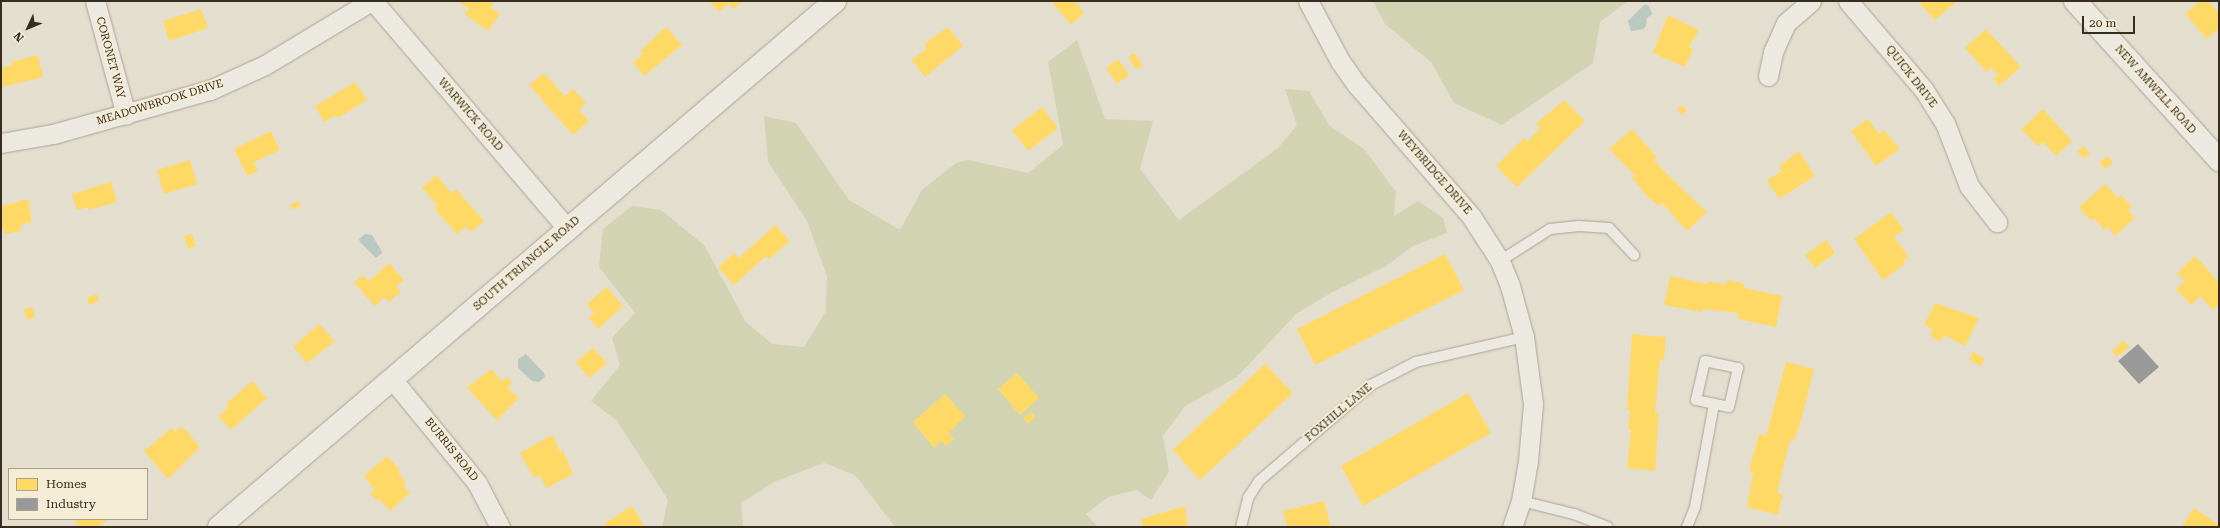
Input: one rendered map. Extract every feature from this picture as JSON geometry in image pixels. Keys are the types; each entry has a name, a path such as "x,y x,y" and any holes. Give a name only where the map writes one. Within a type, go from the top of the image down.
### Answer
{"street":[{"name":"CORONET WAY","path":"95,1 126,114"},
{"name":"MEADOWBROOK DRIVE","path":"1,143 53,134 177,100 238,79 285,54 372,1"},
{"name":"WARWICK ROAD","path":"372,1 568,228"},
{"name":"SOUTH TRIANGLE ROAD","path":"219,527 835,1"},
{"name":"WEYBRIDGE DRIVE","path":"1308,1 1340,61 1357,85 1450,189 1471,216 1500,261 1524,337 1530,367 1533,411 1532,434 1521,501 1512,527"},
{"path":"1768,76 1773,52 1786,24 1811,1"},
{"name":"QUICK DRIVE","path":"1848,1 1924,90 1945,123 1969,186 1997,222"},
{"name":"NEW AMWELL ROAD","path":"2075,1 2219,160"},
{"name":"BURRIS ROAD","path":"392,379 477,483 500,527"}],"lane":[{"path":"1500,261 1550,229 1579,226 1609,228 1634,255"},
{"name":"FOXHILL LANE","path":"1241,527 1248,498 1259,481 1371,385 1416,362 1524,337"},
{"path":"1705,361 1738,368 1729,407 1714,404 1696,400 1705,361"},
{"path":"1687,527 1695,506 1714,404"},
{"path":"1521,501 1574,514 1608,527"}],"green space":[{"path":"1373,1 1628,1 1600,22 1593,63 1502,125 1454,103 1431,62 1385,24"},
{"path":"1077,40 1105,119 1153,121 1140,169 1179,220 1278,148 1297,125 1285,89 1309,91 1329,125 1365,150 1396,192 1394,216 1418,201 1443,218 1447,233 1411,247 1386,266 1331,293 1296,314 1237,377 1185,406 1163,436 1169,472 1151,500 1137,490 1108,497 1086,514 1098,527 895,527 855,475 824,463 776,481 741,503 743,527 662,527 668,500 617,421 591,401 620,365 612,338 635,313 599,267 603,229 632,206 661,210 704,245 746,322 772,344 804,347 826,311 827,276 807,221 768,162 764,116 796,123 849,200 900,230 922,190 956,163 968,160 1028,173 1063,145 1048,62"}],"shaded area":[{"path":"1645,4 1649,6 1652,14 1647,18 1644,29 1631,31 1628,21"},
{"path":"365,234 372,235 381,250 382,253 376,258 360,242 359,239"},
{"path":"526,354 544,373 545,377 539,382 532,381 518,368 518,359"}],"building: Homes":[{"path":"458,1 495,1 490,7 500,14 488,31 464,14 469,9"},
{"path":"709,1 743,1 734,9 729,3 719,12"},
{"path":"1051,1 1075,1 1084,13 1071,25"},
{"path":"1923,1 1957,1 1935,20 1920,4"},
{"path":"2200,1 2208,1 2219,13 2219,29 2207,39 2185,14"},
{"path":"201,9 208,28 169,41 163,21"},
{"path":"1668,15 1699,30 1689,47 1693,49 1685,67 1653,53"},
{"path":"666,27 682,45 644,76 633,63 643,54 640,51"},
{"path":"948,27 963,46 925,77 912,60 927,48 924,44"},
{"path":"1986,29 2021,67 1999,86 1994,79 1998,75 1992,67 1987,72 1965,48"},
{"path":"1134,53 1143,65 1136,70 1128,57"},
{"path":"38,55 43,77 2,87 1,68 12,65 11,62"},
{"path":"1118,59 1129,75 1117,84 1106,68"},
{"path":"544,73 565,96 573,89 586,103 579,110 589,121 573,135 529,85"},
{"path":"355,82 367,100 338,118 336,115 324,122 315,106"},
{"path":"1564,100 1585,121 1517,187 1496,166 1524,138 1527,142 1541,128 1536,124"},
{"path":"1682,105 1687,111 1682,115 1677,109"},
{"path":"1042,107 1058,128 1028,151 1012,130"},
{"path":"2043,109 2072,141 2056,156 2043,142 2038,146 2021,129"},
{"path":"1868,119 1879,134 1884,130 1900,149 1876,166 1851,131"},
{"path":"1632,129 1657,157 1654,160 1707,212 1687,231 1662,203 1658,206 1645,194 1632,178 1635,176 1609,149"},
{"path":"271,131 280,150 254,162 258,171 247,176 234,149"},
{"path":"2083,146 2090,153 2084,159 2077,151"},
{"path":"1799,151 1815,176 1779,199 1767,180 1782,171 1779,166"},
{"path":"2107,156 2113,162 2105,169 2099,163"},
{"path":"190,160 197,184 164,194 157,170"},
{"path":"436,175 451,193 456,189 484,221 471,232 466,227 457,234 434,208 437,205 422,188"},
{"path":"111,182 117,202 89,210 88,207 77,210 72,194"},
{"path":"2105,184 2118,198 2121,195 2132,207 2128,210 2135,218 2115,236 2108,227 2104,230 2094,218 2091,221 2079,207"},
{"path":"28,199 32,222 20,225 21,231 5,234 3,227 1,228 1,206"},
{"path":"299,201 301,205 292,210 290,205"},
{"path":"1891,212 1904,230 1894,237 1909,257 1903,261 1905,264 1883,280 1854,239"},
{"path":"775,225 790,241 769,259 766,256 734,285 718,267 734,253 739,258"},
{"path":"192,234 196,246 188,249 184,236"},
{"path":"1826,240 1835,253 1815,268 1805,255"},
{"path":"1445,254 1464,290 1315,365 1297,329"},
{"path":"2195,256 2219,282 2219,305 2213,310 2200,296 2191,305 2176,289 2185,281 2177,273"},
{"path":"389,263 404,280 396,287 401,292 389,302 384,297 375,306 354,283 363,275 369,281"},
{"path":"1670,276 1707,284 1708,281 1726,285 1727,280 1745,284 1744,288 1782,296 1776,327 1738,319 1739,313 1703,309 1702,312 1664,305"},
{"path":"607,287 623,306 598,329 589,318 594,313 587,304"},
{"path":"97,294 99,301 89,305 87,298"},
{"path":"1935,303 1979,318 1965,346 1944,335 1941,342 1930,336 1933,329 1924,325"},
{"path":"32,307 35,317 27,320 24,309"},
{"path":"319,324 335,341 307,363 293,347"},
{"path":"1632,334 1666,337 1664,360 1660,359 1655,413 1659,413 1655,471 1627,468 1631,430 1628,429 1630,410 1627,410"},
{"path":"2124,340 2129,347 2117,357 2112,351"},
{"path":"593,348 607,363 589,378 576,362"},
{"path":"1973,352 1985,359 1980,366 1969,360"},
{"path":"1786,362 1814,369 1800,424 1794,441 1790,440 1777,493 1783,494 1778,515 1747,507 1753,472 1749,471 1759,434 1766,436"},
{"path":"1265,364 1293,393 1200,480 1173,450"},
{"path":"491,369 502,381 507,377 512,384 507,388 519,398 497,420 467,388"},
{"path":"1017,373 1039,398 1020,415 998,389"},
{"path":"252,381 267,398 231,430 218,416 229,407 226,404"},
{"path":"1468,393 1491,433 1363,506 1341,466"},
{"path":"945,394 965,416 949,433 954,439 946,446 941,441 934,448 913,422"},
{"path":"1031,412 1036,417 1028,424 1023,418"},
{"path":"182,426 200,447 168,479 144,451 172,428 175,432"},
{"path":"550,436 553,436 560,452 563,450 573,474 547,488 539,475 534,478 520,453"},
{"path":"387,456 400,470 398,472 406,482 403,485 410,493 390,511 378,498 376,500 370,494 375,490 364,476"},
{"path":"1324,501 1331,527 1287,527 1283,511"},
{"path":"632,506 645,527 606,527 604,524"},
{"path":"1185,506 1188,527 1143,527 1141,519"},
{"path":"2194,508 2219,525 2219,527 2181,527"},
{"path":"74,520 108,520 97,527 80,527"}],"building: Industry":[{"path":"2138,344 2159,367 2139,384 2118,361"}]}
